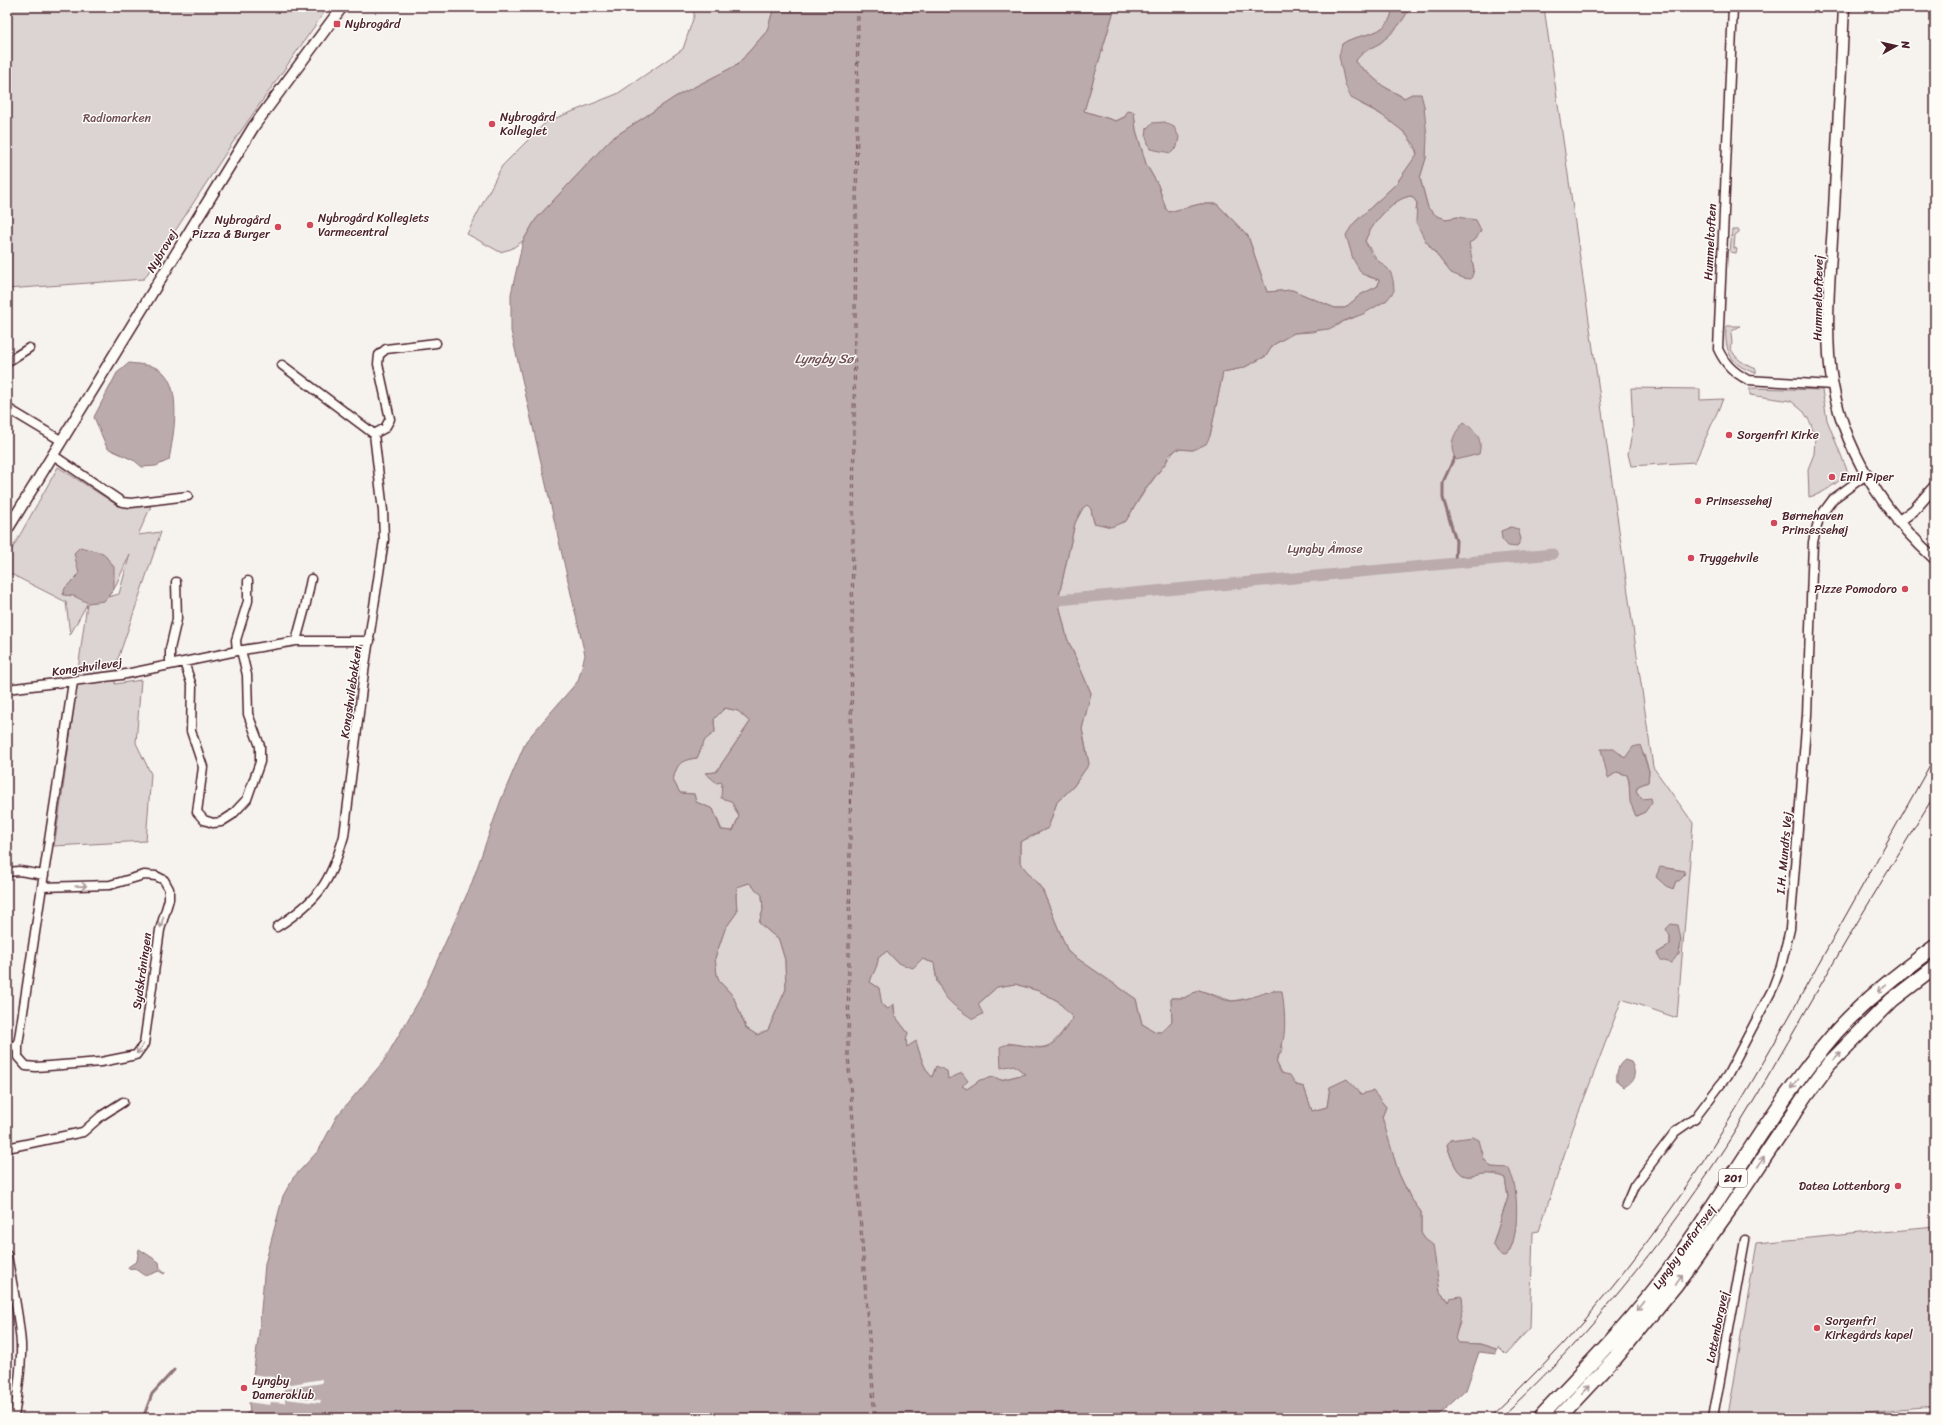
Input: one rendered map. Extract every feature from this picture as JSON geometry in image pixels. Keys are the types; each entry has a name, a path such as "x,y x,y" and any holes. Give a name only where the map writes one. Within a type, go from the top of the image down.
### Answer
{"highway":[{"path":"1904,969 1935,937"},
{"name":"Lyngby Omfartsvej","path":"1539,1418 1605,1349 1664,1277 1795,1083 1837,1032 1904,969 1935,947"},
{"name":"Lyngby Omfartsvej","path":"1559,1418 1616,1358 1676,1284 1829,1064 1892,1000 1935,967"},
{"path":"1892,1000 1935,974"}],"street":[{"name":"Nybrovej","path":"7,530 254,126 342,7"},
{"name":"Hummeltoften","path":"1733,7 1718,348 1727,366 1736,374 1748,380 1833,385"},
{"name":"Hummeltoftevej","path":"1844,7 1829,302 1829,355 1833,385 1846,430 1866,475 1898,522 1935,559"},
{"path":"282,365 374,434 384,428 390,419 378,364 379,355 386,350 436,343"},
{"path":"7,362 29,348"},
{"path":"7,408 62,441"},
{"name":"Kongshvilebakken","path":"277,927 302,910 329,878 337,860 344,836 384,537 383,511 374,434"},
{"path":"53,455 123,502 131,503 188,496"},
{"name":"I.H. Mundts Vej","path":"1626,1205 1634,1186 1675,1132 1694,1118 1727,1076 1772,990 1782,966 1790,929 1807,715 1813,542 1819,518 1833,499 1866,475"},
{"path":"1898,522 1914,510 1935,486"},
{"path":"296,641 311,580"},
{"path":"184,662 192,686 191,731 204,770 197,809 198,815 204,820 217,823 232,816 247,799 260,762 260,746 248,714 247,675 236,640 248,602 248,581"},
{"path":"170,665 170,649 177,619 176,582"},
{"name":"Kongshvilevej","path":"7,689 122,675 296,641 370,641"},
{"name":"Sydskråningen","path":"42,887 110,885 144,875 156,876 164,880 169,889 169,899 160,930 144,1044 141,1050 130,1058 36,1067 26,1066 18,1057 18,1045 73,682"},
{"path":"7,872 19,871 44,875"},
{"path":"7,1046 18,1045"},
{"path":"7,1148 83,1132 101,1116 123,1102"},
{"name":"Lottenborgvej","path":"1713,1418 1745,1240"},
{"path":"7,1255 21,1344 20,1378 14,1418"}],"green space":[{"name":"Radiomarken","path":"7,7 328,7 229,148 144,279 7,289"},
{"path":"694,7 774,7 767,31 737,65 675,97 611,139 536,219 523,241 511,249 500,252 467,234 502,166 546,122 617,94 683,49 694,16"},
{"path":"1115,7 1393,7 1390,19 1384,27 1372,33 1353,38 1342,44 1361,104 1387,118 1402,130 1413,146 1417,155 1396,184 1353,224 1369,277 1379,280 1378,286 1360,295 1345,308 1335,308 1292,290 1267,292 1248,236 1217,204 1200,204 1169,212 1166,209 1158,185 1146,164 1136,130 1134,112 1116,121 1084,111"},
{"name":"Lyngby Åmose","path":"1410,7 1544,7 1653,767 1693,823 1677,1018 1622,999 1573,1128 1539,1231 1533,1232 1530,1328 1506,1354 1499,1347 1496,1349 1480,1344 1459,1343 1454,1339 1460,1323 1457,1298 1451,1298 1449,1302 1440,1292 1436,1271 1425,1239 1421,1233 1421,1212 1410,1197 1399,1174 1390,1147 1382,1117 1386,1107 1380,1100 1330,1087 1327,1107 1312,1111 1304,1087 1290,1081 1280,1070 1276,1061 1283,1049 1274,990 1255,997 1232,1001 1199,990 1184,998 1171,998 1172,1021 1162,1032 1156,1032 1142,1024 1136,999 1068,952 1042,889 1020,863 1020,842 1048,828 1057,802 1073,787 1089,764 1082,729 1091,693 1067,638 1058,600 1075,523 1083,507 1087,504 1091,509 1094,523 1126,521 1144,493 1175,451 1177,449 1193,450 1210,436 1223,372 1243,368 1266,356 1273,345 1294,333 1312,332 1339,325 1344,321 1353,318 1387,300 1375,256 1365,241 1377,220 1397,201 1412,196 1417,203 1416,210 1425,240 1443,263 1474,270 1468,243 1476,239 1458,217 1446,219 1436,216 1428,208 1420,178 1426,158 1424,106 1412,94 1405,98 1383,86 1355,62 1363,53 1380,43 1389,35 1401,22","holes":["1620,753 1625,758 1628,755 1644,754 1649,771 1648,782 1638,786 1636,791 1642,799 1645,812 1636,816 1632,806 1630,785 1627,775 1617,772 1608,778 1606,764","1666,868 1685,871 1676,880 1673,889","1670,936 1681,938 1679,955 1657,953 1670,945","1461,1139 1482,1151 1484,1159 1491,1167 1509,1169 1516,1211 1515,1232 1509,1252 1493,1244 1508,1197 1505,1178 1494,1174 1464,1175 1459,1171 1453,1162 1447,1145 1450,1140"]},
{"path":"1732,230 1739,230 1739,232 1735,235 1734,248 1737,249 1736,253 1730,252"},
{"path":"1726,326 1740,326 1731,332 1732,344 1730,347 1740,361 1756,369 1756,373 1740,366 1731,356 1726,343"},
{"path":"1631,388 1700,389 1700,400 1723,399 1695,462 1631,466 1628,454 1633,427"},
{"path":"1750,388 1822,390 1827,420 1849,475 1821,493 1809,497 1808,469 1814,454 1815,438 1811,424 1804,412 1791,401 1750,395"},
{"path":"58,467 117,505 130,507 151,506 138,535 161,532 118,659 115,684 141,680 136,743 151,774 146,841 54,846 87,604 70,635 66,602 7,572 7,558","holes":["130,554 119,594 108,597 114,589"]},
{"path":"725,708 738,711 750,722 716,772 706,773 722,782 739,817 733,831 722,830 713,809 696,802 694,794 680,793 673,780 680,763 697,758 705,739 715,732 714,719"},
{"path":"749,883 762,895 763,910 759,923 779,940 785,960 786,989 768,1030 757,1035 746,1028 733,996 720,982 717,975 715,958 725,929 737,912 737,887"},
{"path":"887,951 898,963 922,959 934,963 937,983 978,1004 997,987 1015,984 1039,991 1058,1001 1073,1018 1058,1038 1046,1046 1032,1047 1008,1043 1014,1065 1025,1074 1000,1080 994,1077 980,1080 967,1089 961,1086 953,1078 948,1079 936,1067 932,1077 924,1065 916,1042 907,1048 906,1040 908,1033 895,1016 894,1004 888,1009 881,1005 879,988 870,982 878,958"},
{"path":"1935,1226 1935,1407 1808,1418 1727,1416 1757,1243"}],"water":[{"name":"Lyngby Sø","path":"774,7 1115,7 1084,111 1116,121 1125,117 1127,111 1134,112 1136,130 1146,164 1158,185 1166,209 1169,212 1200,204 1217,204 1248,236 1267,292 1292,290 1335,308 1345,308 1360,295 1378,286 1379,280 1362,274 1353,259 1346,235 1353,224 1396,184 1417,154 1415,145 1404,132 1379,113 1351,98 1345,84 1339,56 1342,44 1353,38 1372,33 1384,27 1390,19 1393,7 1410,7 1401,22 1389,35 1380,43 1363,53 1355,62 1383,86 1404,98 1412,94 1421,94 1424,106 1427,137 1426,158 1420,178 1428,208 1437,216 1446,219 1458,217 1476,220 1481,230 1476,239 1469,243 1474,270 1471,279 1463,278 1451,273 1425,240 1416,222 1417,203 1412,196 1397,201 1377,220 1365,241 1371,253 1390,271 1392,276 1394,291 1387,300 1363,314 1344,321 1329,329 1294,333 1273,345 1266,356 1243,368 1223,372 1210,436 1206,444 1193,450 1177,449 1169,455 1165,464 1145,489 1126,521 1111,527 1094,523 1091,509 1087,505 1083,508 1075,523 1058,600 1067,638 1091,693 1082,729 1089,764 1073,787 1057,802 1048,828 1020,842 1020,863 1042,889 1068,952 1136,999 1142,1024 1156,1032 1162,1032 1172,1021 1171,998 1184,998 1199,990 1228,1001 1245,999 1270,992 1282,991 1285,1026 1280,1053 1276,1061 1281,1073 1290,1075 1296,1085 1304,1087 1312,1111 1327,1107 1330,1087 1347,1079 1361,1094 1373,1091 1386,1107 1382,1117 1399,1174 1410,1197 1421,1212 1421,1233 1425,1239 1433,1245 1440,1292 1448,1302 1450,1298 1462,1297 1463,1306 1455,1339 1459,1343 1480,1344 1496,1349 1496,1354 1479,1352 1466,1390 1435,1418 241,1418 250,1411 249,1404 259,1333 265,1264 283,1196 293,1178 319,1150 337,1116 383,1062 420,999 471,885 501,800 526,741 578,681 585,655 511,331 511,294 523,241 536,219 611,139 675,97 737,65 767,31","holes":["725,708 738,711 750,722 716,772 705,773 717,783 722,782 721,798 731,801 739,816 733,831 721,830 713,809 696,802 694,794 680,793 673,780 676,770 680,764 687,760 697,758 705,740 715,732 714,719","749,883 762,895 763,910 759,923 779,940 785,960 786,989 768,1030 757,1035 746,1028 733,996 720,982 717,975 715,958 725,929 737,912 737,887","887,951 898,963 913,968 922,959 934,963 938,982 945,996 956,1007 973,1019 983,1014 978,1004 997,987 1015,984 1039,991 1058,1001 1073,1018 1060,1036 1051,1045 1039,1048 1013,1044 1000,1047 1001,1068 1014,1065 1025,1074 1001,1080 994,1077 980,1080 967,1089 962,1086 968,1081 962,1073 948,1079 947,1071 936,1066 932,1077 924,1065 916,1041 907,1047 906,1040 908,1033 895,1016 893,1004 888,1009 882,1005 879,988 870,982 878,958"]},
{"path":"1165,122 1174,127 1179,137 1177,147 1171,153 1150,149 1146,137 1147,128 1152,123"},
{"path":"129,363 159,369 167,377 172,387 175,412 173,438 169,460 156,466 142,467 135,461 107,448 94,417 117,373"},
{"path":"1464,422 1478,435 1480,444 1479,454 1456,460 1452,449 1453,440 1457,431"},
{"path":"1511,527 1518,529 1521,539 1517,547 1508,546 1502,539 1501,531"},
{"path":"80,547 103,553 114,567 114,589 104,601 88,603 74,596 63,595 65,588 79,574 74,553"},
{"path":"1640,745 1649,771 1648,782 1638,786 1636,791 1642,799 1651,798 1652,802 1645,812 1636,816 1630,802 1629,781 1627,775 1617,772 1608,778 1601,749 1614,749 1625,758 1633,747"},
{"path":"1660,867 1685,871 1684,876 1679,881 1676,881 1673,889 1666,886 1656,877"},
{"path":"1671,924 1678,925 1681,941 1680,950 1671,963 1661,960 1657,953 1670,945 1670,936 1666,929"},
{"path":"1625,1060 1631,1062 1634,1070 1634,1076 1631,1082 1624,1087 1617,1081 1617,1075 1619,1066"},
{"path":"1473,1137 1479,1140 1484,1159 1491,1167 1509,1168 1514,1181 1517,1210 1515,1232 1510,1250 1505,1256 1500,1255 1493,1244 1508,1197 1505,1178 1494,1174 1464,1175 1459,1171 1453,1162 1447,1145 1450,1140"},
{"path":"139,1249 159,1262 160,1268 165,1272 164,1274 159,1271 145,1276 134,1268 129,1269 128,1267 137,1261"}],"pier":[{"path":"251,1374 274,1377 274,1387 322,1379 322,1383 284,1389 285,1396 321,1400 320,1403 285,1399 285,1403 271,1402 270,1405 247,1402"}],"waterway":[{"path":"1454,458 1443,482 1443,498 1456,541 1455,563"},
{"path":"1058,600 1553,554"},
{"path":"143,1418 152,1394 174,1370"}],"ferry route":[{"path":"857,7 847,1053 874,1418"},
{"path":"859,7 849,1055 876,1418"}],"tram line":[{"path":"1489,1418 1538,1370 1584,1320 1649,1240 1687,1186 1755,1076 1935,756"},
{"path":"1500,1418 1585,1332 1637,1270 1685,1206 1725,1147 1757,1095 1846,941 1935,794"}],"place":[{"name":"Nybrogård","path":"337,24"},
{"name":"Nybrogård Kollegiet","path":"492,124"},
{"name":"Nybrogård Kollegiets Varmecentral","path":"310,225"},
{"name":"Nybrogård Pizza & Burger","path":"278,227"},
{"name":"Sorgenfri Kirke","path":"1729,435"},
{"name":"Emil Piper","path":"1832,477"},
{"name":"Prinsessehøj","path":"1698,501"},
{"name":"Børnehaven Prinsessehøj","path":"1774,523"},
{"name":"Tryggehvile","path":"1691,558"},
{"name":"Pizze Pomodoro","path":"1905,589"},
{"name":"Datea Lottenborg","path":"1898,1186"},
{"name":"Sorgenfri Kirkegårds kapel","path":"1817,1328"},
{"name":"Lyngby Dameroklub","path":"244,1388"}]}
